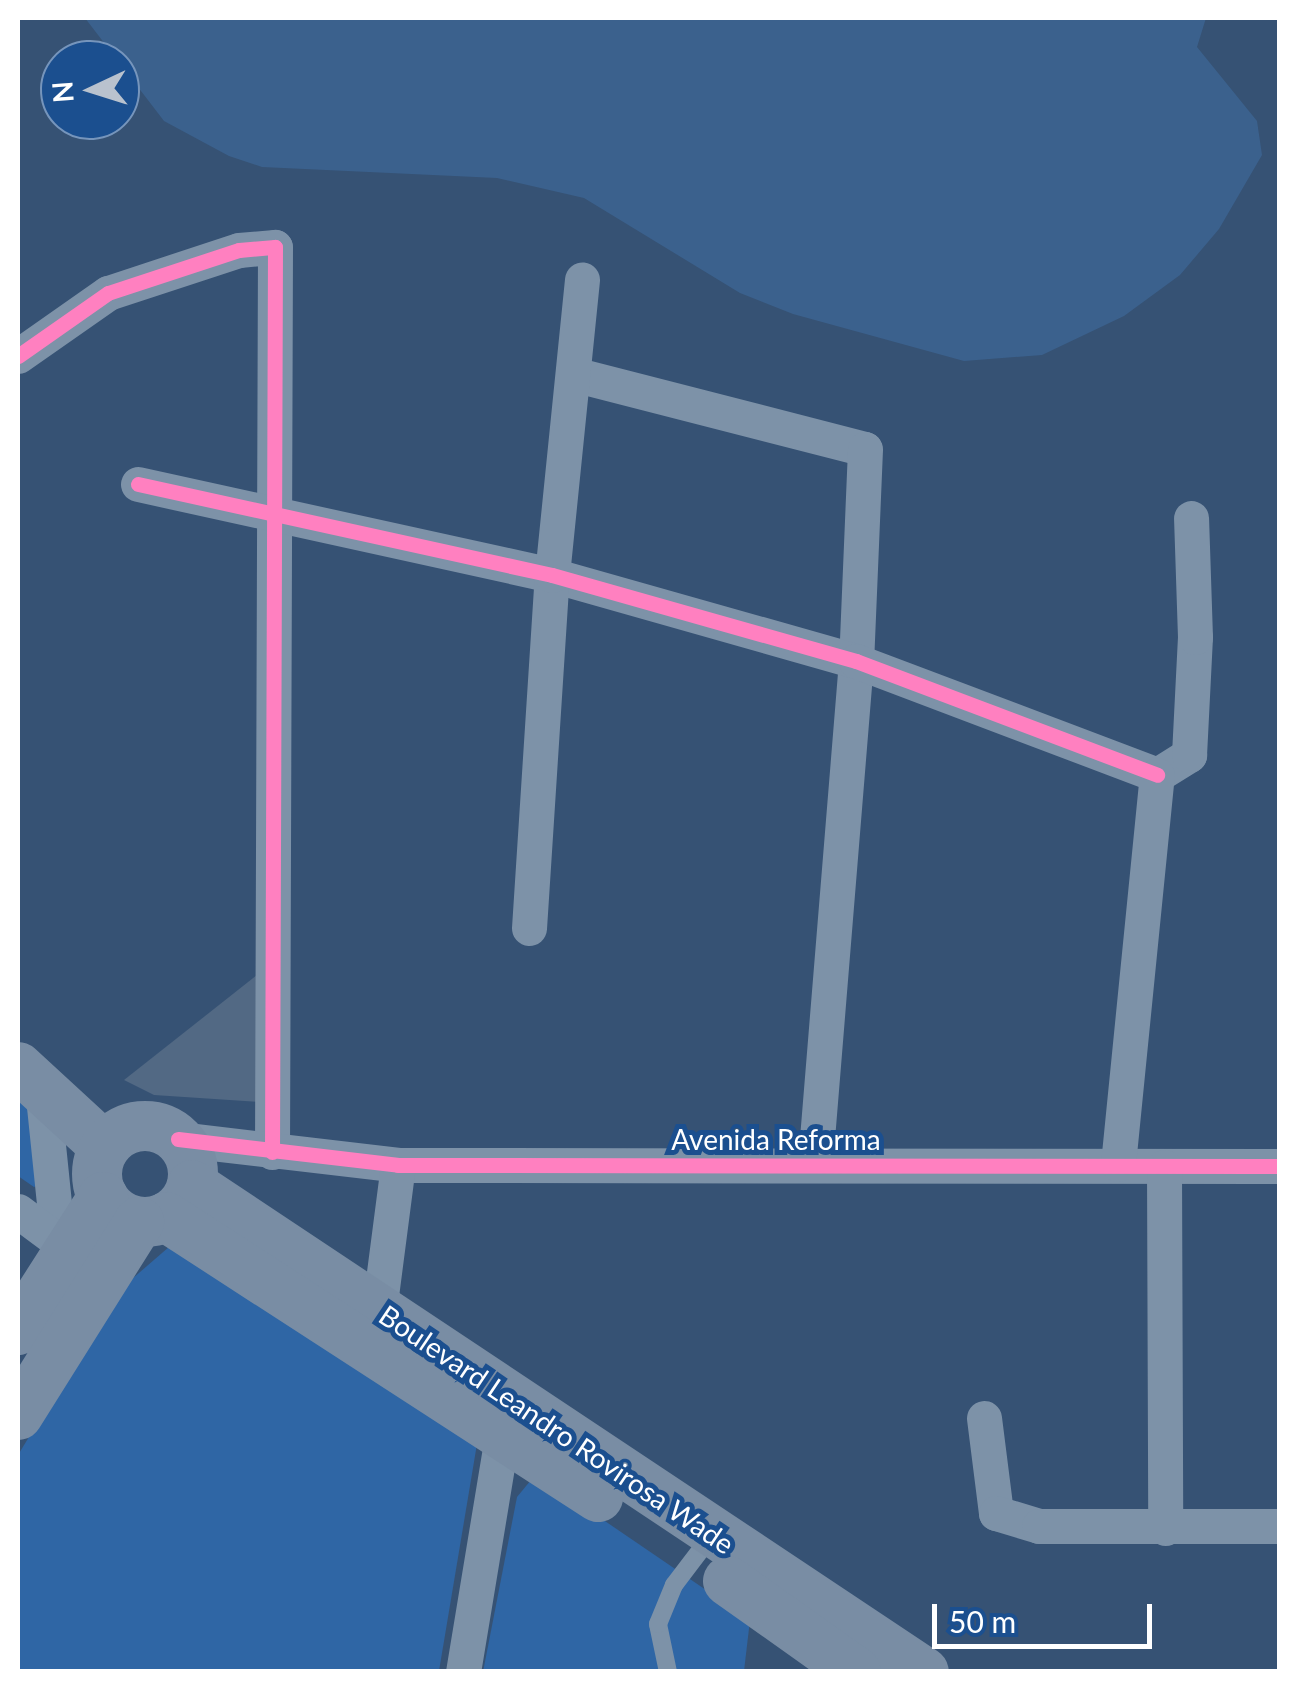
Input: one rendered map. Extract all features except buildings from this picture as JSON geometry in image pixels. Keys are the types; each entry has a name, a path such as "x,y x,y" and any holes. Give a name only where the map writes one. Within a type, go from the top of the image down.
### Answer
{"main road":[{"path":"30,1077 105,1147"},
{"path":"18,1414 156,1192 137,1127 105,1147 98,1167 156,1192"},
{"path":"18,1330 58,1250 156,1192"},
{"name":"Boulevard Leandro Rovirosa Wade","path":"156,1192 379,1311 505,1418"},
{"name":"Boulevard Leandro Rovirosa Wade","path":"156,1192 704,1547 924,1672"},
{"name":"Boulevard Leandro Rovirosa Wade","path":"704,1547 856,1672"}],"street":[{"path":"18,356 108,293 239,250 276,247 272,1152"},
{"path":"529,928 552,576 582,280"},
{"path":"573,374 865,450 856,662 815,1163"},
{"path":"138,484 552,576 856,662 1157,775"},
{"path":"1157,775 1189,755 1195,637 1191,518"},
{"path":"1118,1164 1157,775"},
{"path":"30,1077 58,1250"},
{"name":"Avenida Reforma","path":"156,1192 272,1152 398,1164 1280,1166"},
{"path":"379,1311 398,1164"},
{"path":"1164,1167 1165,1528"},
{"path":"18,1210 58,1250"},
{"path":"462,1672 505,1418"},
{"path":"984,1418 996,1513 1039,1526 1280,1526"}],"lane":[{"path":"668,1672 658,1624 674,1585 704,1547"}],"shaded area":[{"path":"85,18 1206,18 1197,47 1257,121 1262,155 1219,229 1180,275 1124,316 1042,355 964,361 793,314 740,293 584,198 497,178 262,167 229,156 164,121 140,90 140,40 102,40"},
{"path":"18,1084 34,1103 41,1184 34,1187 18,1176"},
{"path":"177,1240 478,1438 439,1671 18,1671 18,1455 117,1292"},
{"path":"536,1474 750,1620 744,1671 483,1672 517,1497"}],"cycle path":[{"path":"18,356 108,293 239,250 275,247 272,1152"},
{"path":"138,484 552,575 856,661 1157,775"},
{"path":"178,1139 398,1165 1280,1166"}]}
